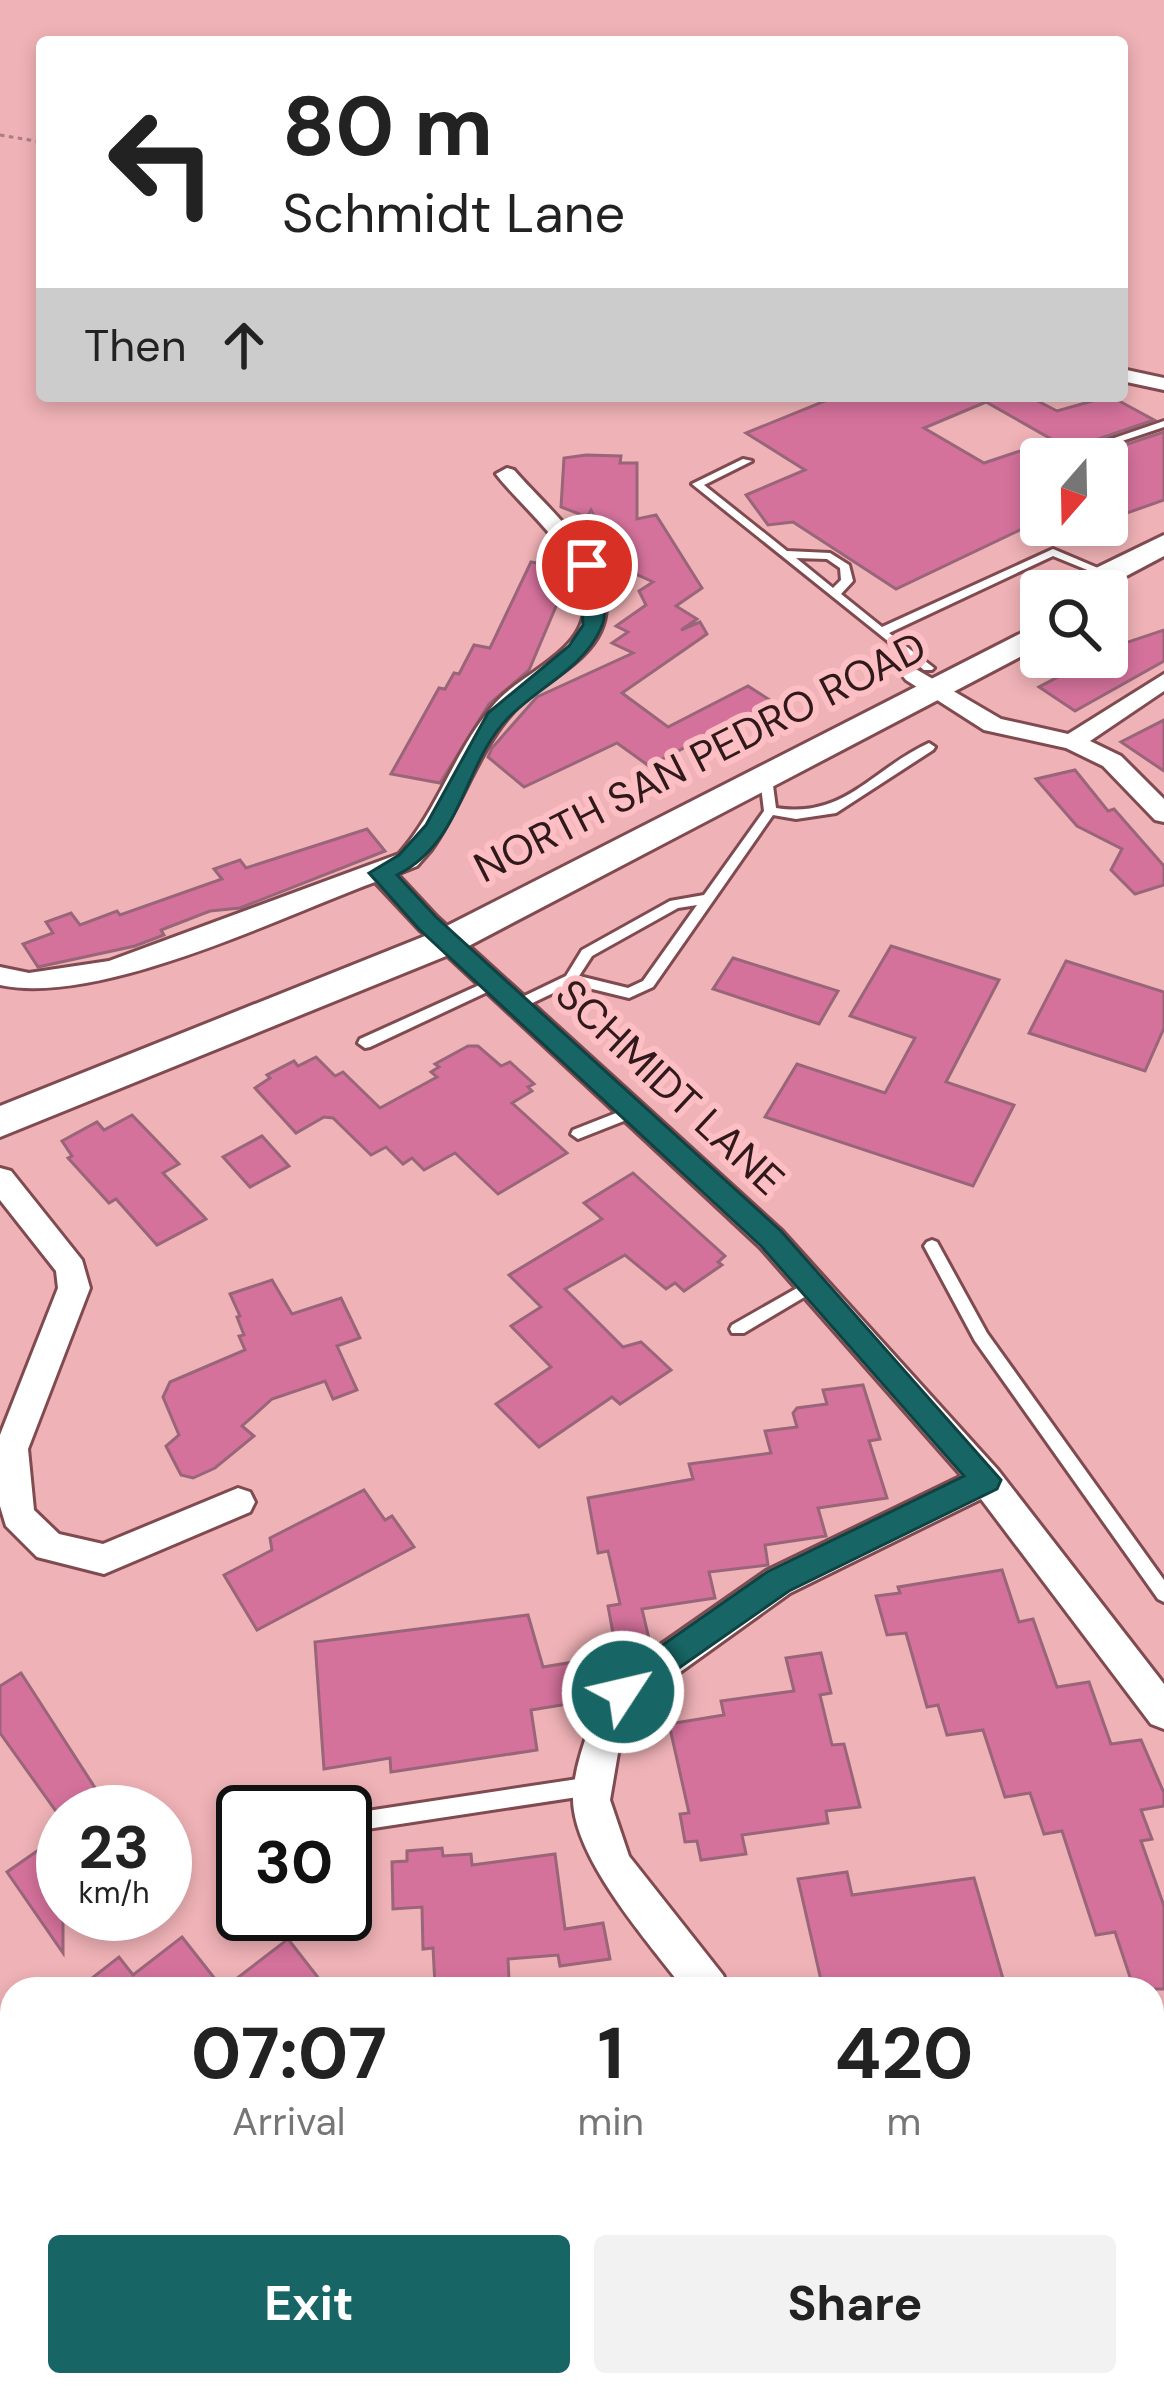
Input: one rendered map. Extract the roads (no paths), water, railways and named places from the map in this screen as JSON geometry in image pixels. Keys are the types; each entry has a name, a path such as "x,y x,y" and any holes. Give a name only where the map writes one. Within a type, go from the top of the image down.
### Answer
{"main road":[{"path":"1127,570 1164,544"},
{"path":"1128,578 1164,566"},
{"name":"NORTH SAN PEDRO ROAD","path":"0,1096 438,932 536,874 926,678 1020,621"},
{"name":"NORTH SAN PEDRO ROAD","path":"0,1122 768,795 926,678 1020,641"}],"street":[{"path":"1128,376 1164,384"},
{"path":"0,976 47,982 113,970 408,860 435,828 495,718 577,650 593,625 593,582 580,549 530,506 507,474"},
{"path":"926,678 993,724 1072,742 1112,761 1164,814"},
{"path":"1072,742 1164,681"},
{"name":"SCHMIDT LANE","path":"381,873 438,932 771,1239 986,1480 1164,1712"},
{"path":"0,1179 71,1268 74,1288 11,1450 18,1516 49,1547 104,1559 238,1502"},
{"path":"700,1977 613,1866 591,1800 601,1747 623,1692 778,1582 986,1480"}],"lane":[{"path":"1121,438 1164,424"},
{"path":"747,461 697,484 881,632 926,678"},
{"path":"881,632 1053,551 1083,570"},
{"path":"784,554 830,556 845,567 847,581 834,594"},
{"path":"365,1043 507,994 572,979 629,993 648,984 768,795 796,815 832,810 929,747"},
{"path":"572,979 587,953 675,904 706,898"},
{"path":"578,1134 634,1111"},
{"path":"932,1246 981,1337 1164,1594"},
{"path":"738,1329 813,1286"},
{"path":"372,1819 594,1786"}]}
